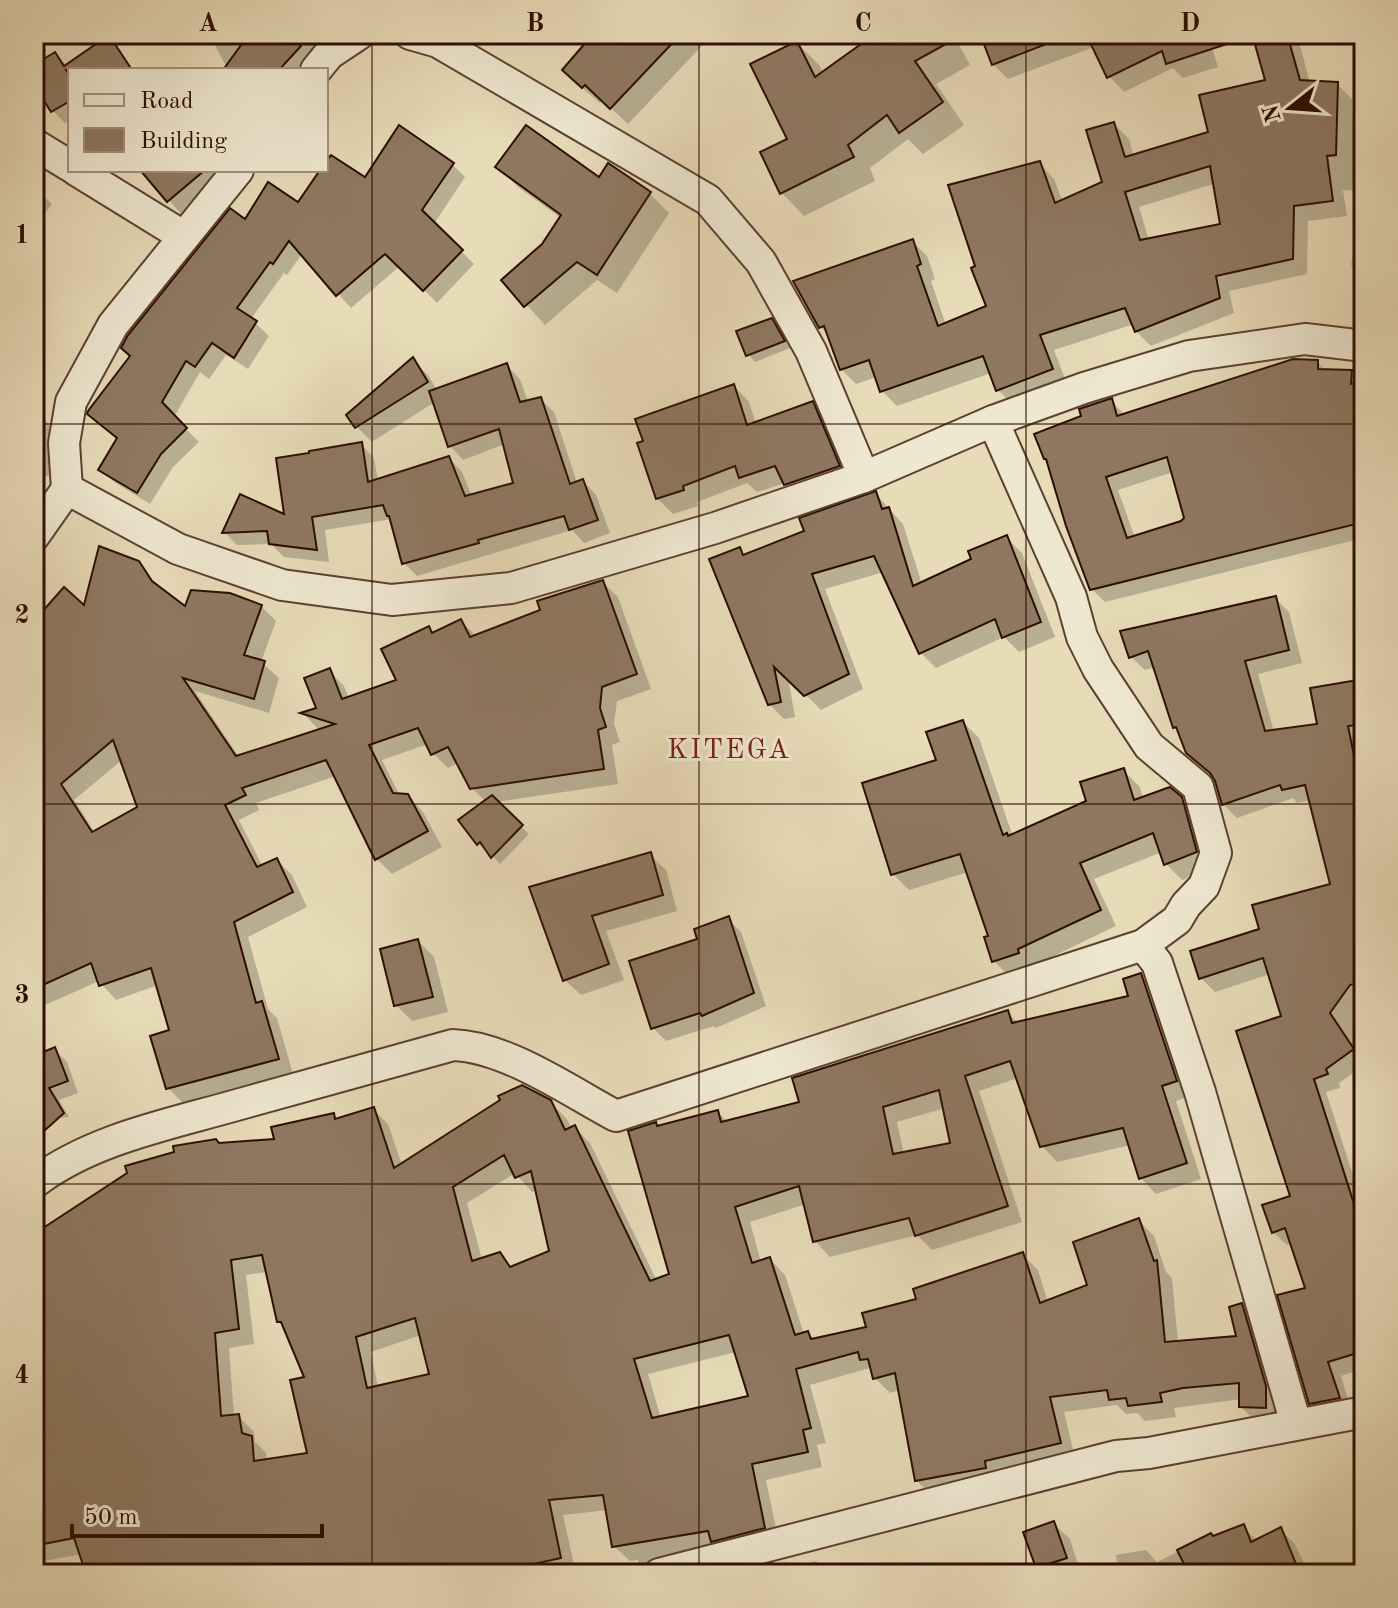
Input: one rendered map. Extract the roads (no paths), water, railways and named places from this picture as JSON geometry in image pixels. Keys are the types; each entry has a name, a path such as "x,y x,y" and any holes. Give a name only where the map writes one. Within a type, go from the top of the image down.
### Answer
{"street":[{"path":"318,68 329,54 359,34"},
{"path":"410,34 438,42 708,200 761,262 811,351 864,477"},
{"path":"34,144 68,165"},
{"path":"79,172 183,236"},
{"path":"34,536 67,489 64,443 71,402 113,325 236,172"},
{"path":"67,489 178,549 282,585 392,600 511,588 715,528 864,477 993,421 1084,388 1189,356 1305,339 1364,346"},
{"path":"34,1183 53,1168 77,1156 152,1129 453,1045 492,1052 586,1097 616,1116 1143,945 1177,920 1204,886 1216,853 1198,787 1149,746 1098,669 1082,637 1071,597 993,421"},
{"path":"1143,945 1157,963 1200,1092 1296,1424"},
{"path":"659,1574 1095,1461 1364,1412"}],"district":[{"name":"KITEGA","path":"729,751"}]}
